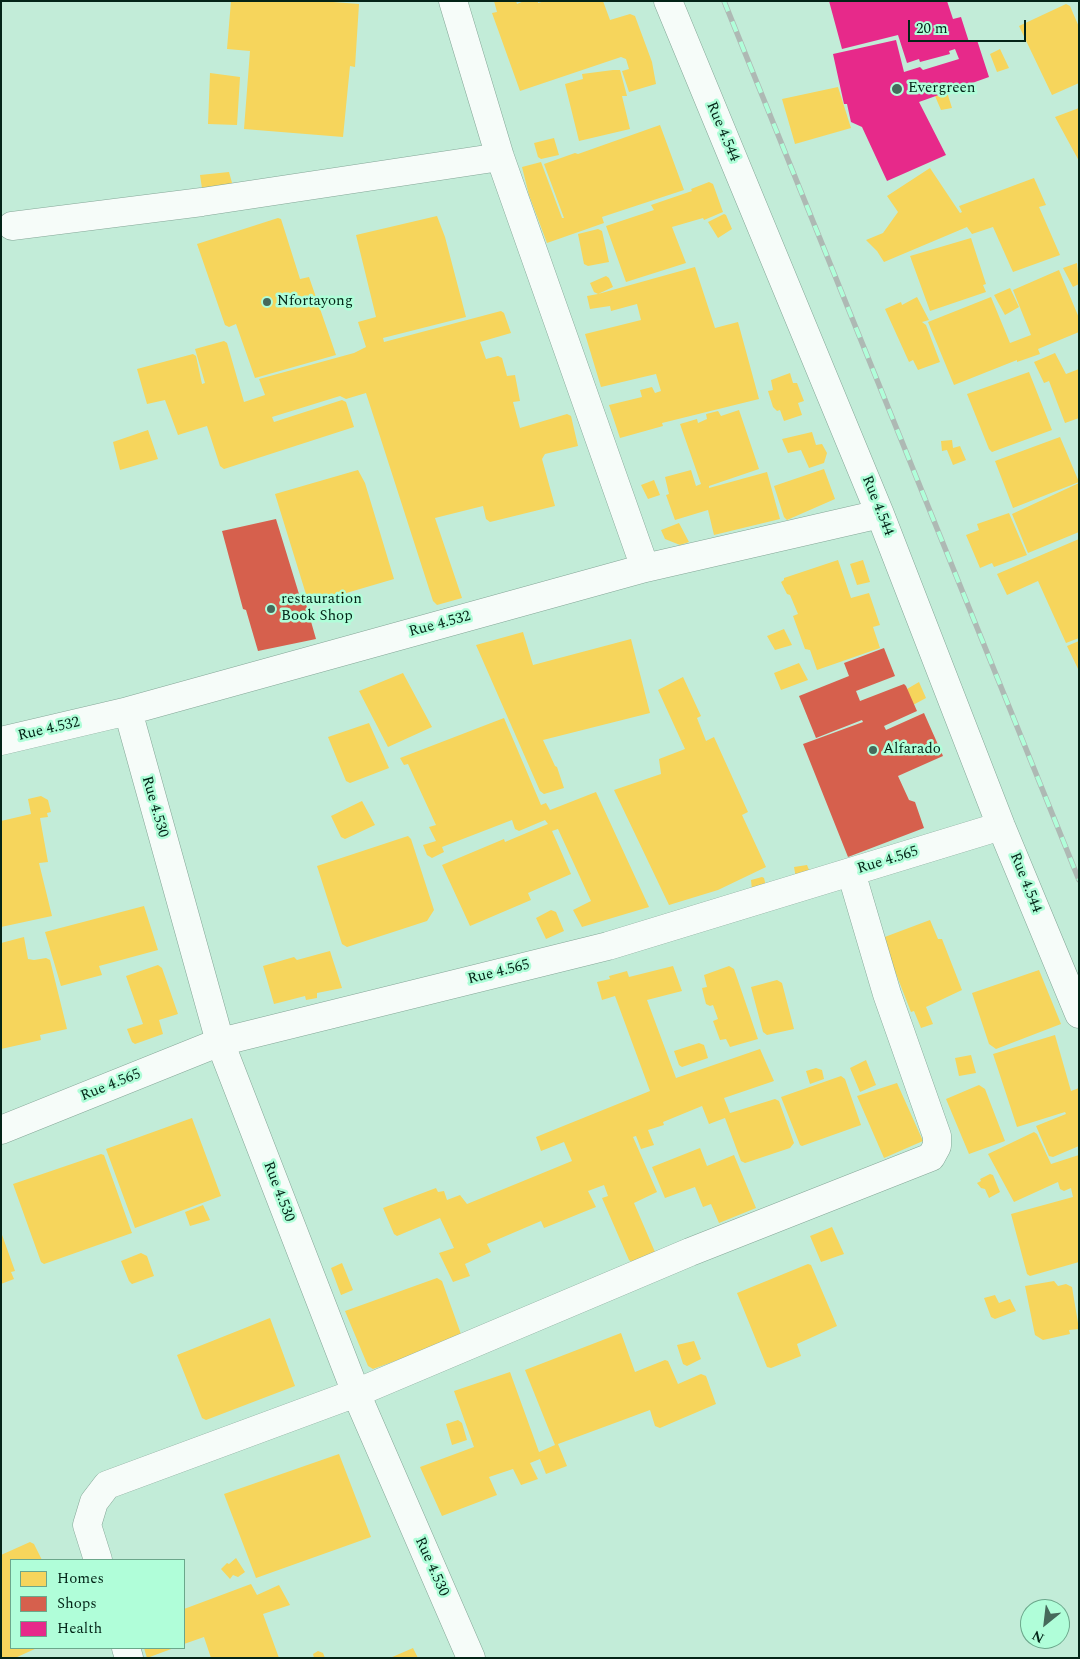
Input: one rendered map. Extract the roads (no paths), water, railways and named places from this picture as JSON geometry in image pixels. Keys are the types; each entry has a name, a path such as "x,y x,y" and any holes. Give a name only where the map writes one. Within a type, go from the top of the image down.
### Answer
{"street":[{"path":"453,1 500,157 645,568"},
{"name":"Rue 4.544","path":"668,1 880,514 1001,826 1079,1014"},
{"path":"12,226 202,202 500,157"},
{"name":"Rue 4.532","path":"1,741 128,711 645,568 880,514"},
{"name":"Rue 4.530","path":"128,711 220,1042 356,1393 471,1658"},
{"name":"Rue 4.565","path":"1,1130 220,1042 608,946 1001,826"},
{"path":"98,1559 87,1526 94,1502 107,1485 356,1393 690,1252 931,1157 937,1146 937,1136 887,994 851,872"}],"railway":[{"path":"724,1 1079,880"}],"place":[{"name":"Evergreen","path":"897,89"},
{"name":"Nfortayong","path":"267,302"},
{"name":"restauration Book Shop","path":"271,609"},
{"name":"Alfarado","path":"873,750"}]}
